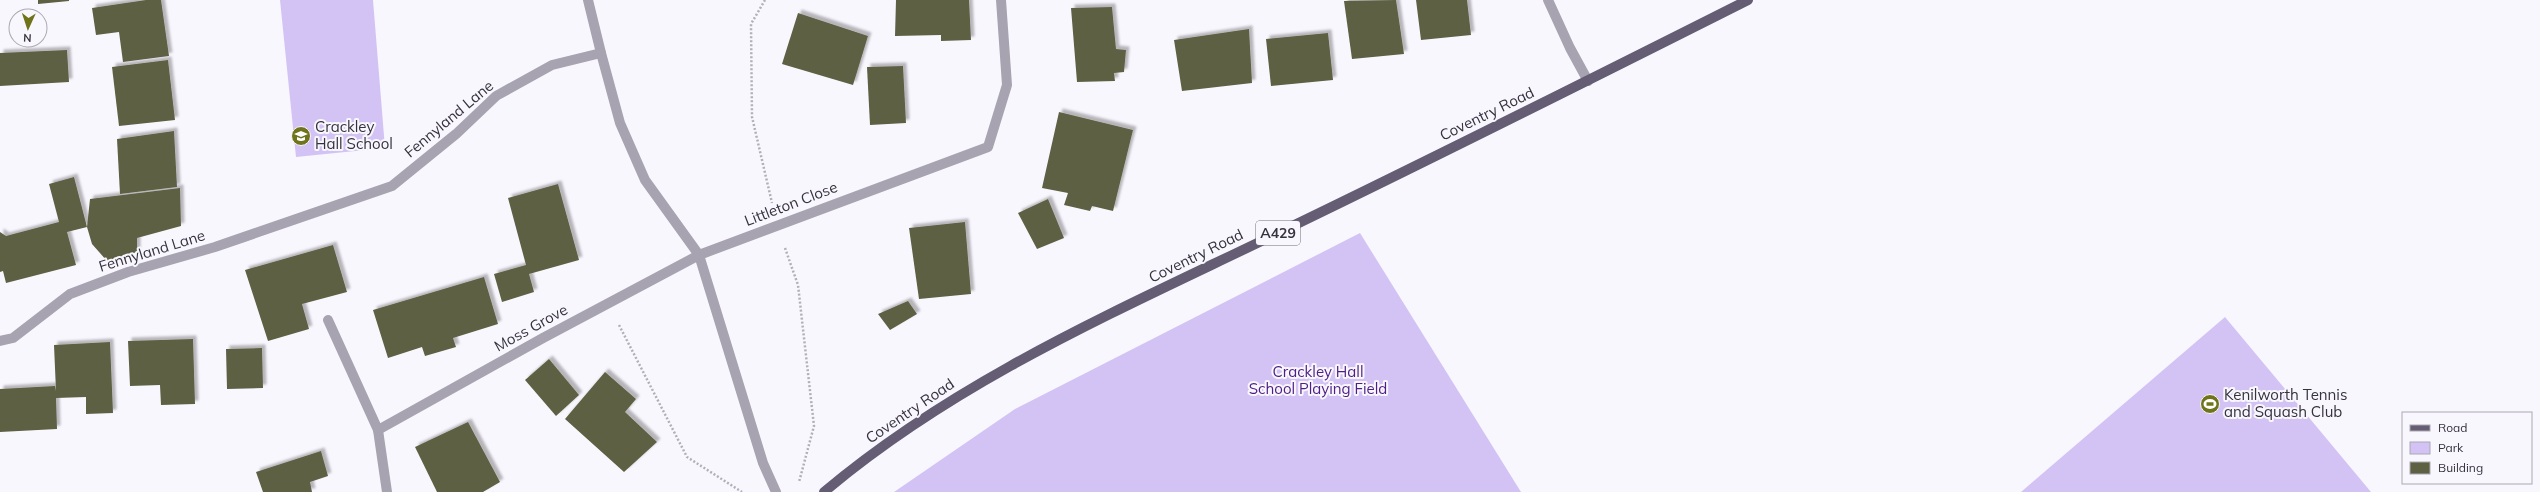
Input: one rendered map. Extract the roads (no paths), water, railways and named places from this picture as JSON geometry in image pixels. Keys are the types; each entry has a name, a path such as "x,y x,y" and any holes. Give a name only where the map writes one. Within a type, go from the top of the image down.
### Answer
{"main road":[{"name":"Coventry Road","path":"824,492 854,467 947,402 1050,343 1588,81 1748,0"}],"street":[{"path":"588,0 620,123 645,180 699,255 763,463 776,492"},
{"name":"Littleton Close","path":"699,255 988,147 1007,85 1001,0"},
{"path":"1548,0 1570,48 1588,81"},
{"name":"Fennyland Lane","path":"0,341 13,338 70,294 128,272 215,247 392,186 456,134 496,96 552,65 601,53"},
{"name":"Moss Grove","path":"378,430 699,255"},
{"path":"328,320 378,430 387,492"}],"place":[{"name":"Crackley Hall School","path":"301,136"},
{"name":"Kenilworth Tennis and Squash Club","path":"2210,404"}],"park label":[{"name":"Crackley Hall School Playing Field","path":"1318,380"}]}
